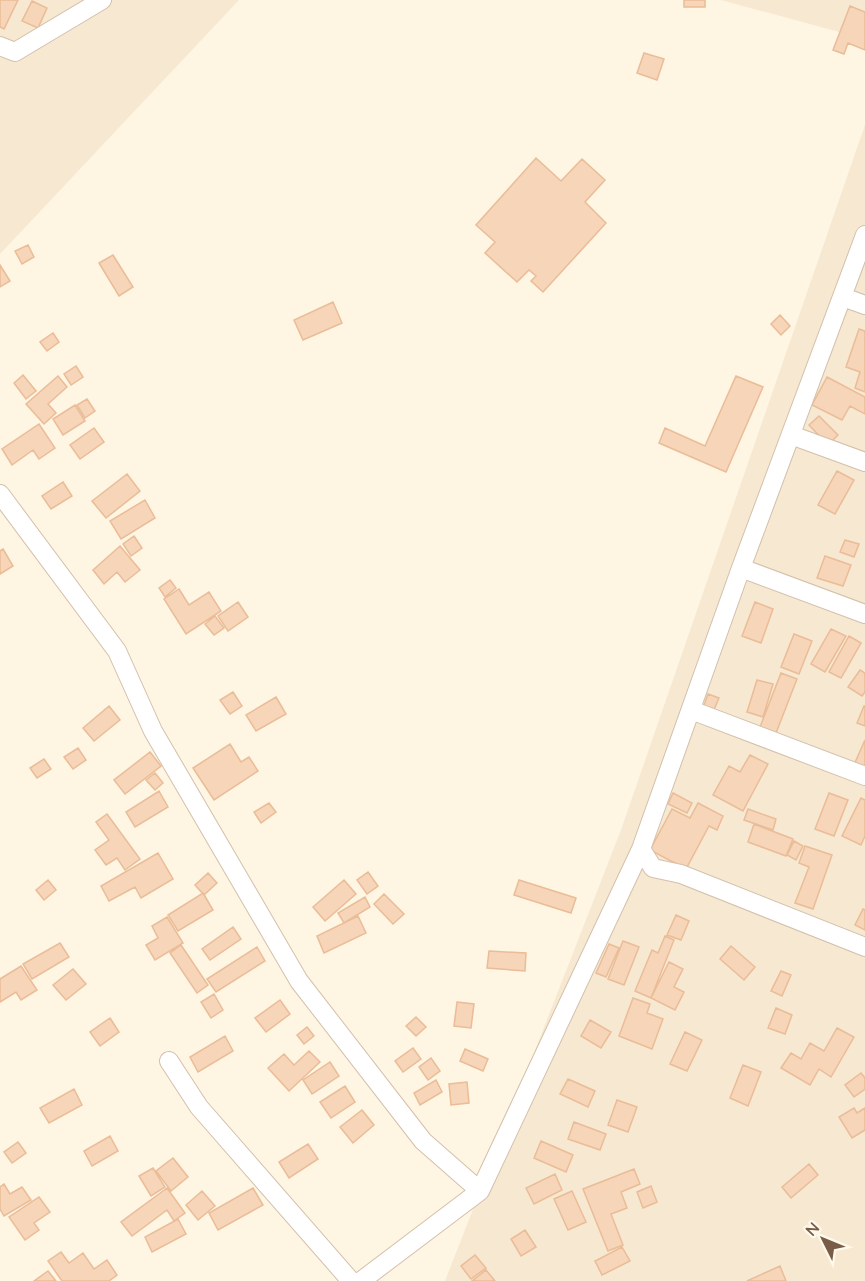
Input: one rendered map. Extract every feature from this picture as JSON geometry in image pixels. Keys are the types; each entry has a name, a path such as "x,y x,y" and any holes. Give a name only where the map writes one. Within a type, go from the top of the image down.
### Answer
{"street":[{"path":"0,46 15,52 102,0"},
{"path":"360,1281 480,1191 641,849 741,568 865,235"},
{"path":"843,297 865,305"},
{"path":"791,435 865,462"},
{"path":"0,494 117,651 153,731 299,981 423,1141 480,1191"},
{"path":"741,568 865,614"},
{"path":"691,710 865,776"},
{"path":"641,849 653,868 681,874 865,947"},
{"path":"169,1061 199,1107 351,1281"}],"shaded area":[{"path":"0,0 239,0 0,254"},
{"path":"721,0 865,0 865,39"},
{"path":"865,125 865,1281 445,1281 621,830"}],"building":[{"path":"0,0 18,0 4,29 0,27"},
{"path":"684,0 705,0 705,7 684,7"},
{"path":"32,1 47,8 38,28 22,21"},
{"path":"850,6 865,12 865,50 848,43 844,54 833,50"},
{"path":"644,53 664,59 657,80 637,73"},
{"path":"536,158 561,181 582,159 605,180 585,202 606,223 543,292 531,281 536,276 529,270 517,282 485,253 495,242 476,225"},
{"path":"28,245 34,257 22,264 15,251"},
{"path":"113,255 133,287 119,296 99,263"},
{"path":"0,265 10,281 0,287"},
{"path":"333,302 342,323 303,340 294,320"},
{"path":"780,315 790,326 781,335 771,324"},
{"path":"859,329 865,331 865,392 855,388 860,372 846,367"},
{"path":"53,333 59,342 47,351 40,342"},
{"path":"76,366 83,377 71,385 64,374"},
{"path":"23,375 36,391 26,399 14,383"},
{"path":"58,376 67,387 48,404 56,413 44,424 26,404"},
{"path":"736,376 763,387 726,472 659,443 665,428 705,446"},
{"path":"827,377 865,397 865,414 850,406 842,420 812,405"},
{"path":"87,399 95,411 85,418 77,405"},
{"path":"75,405 85,421 63,435 53,419"},
{"path":"819,416 838,435 828,445 809,425"},
{"path":"39,424 55,448 39,459 33,450 12,465 2,449"},
{"path":"94,428 104,442 80,459 70,445"},
{"path":"837,471 854,480 835,514 818,505"},
{"path":"127,474 140,491 106,518 92,501"},
{"path":"63,482 72,496 51,509 42,496"},
{"path":"145,500 155,518 121,539 110,521"},
{"path":"134,536 142,548 131,556 123,544"},
{"path":"845,540 859,544 854,557 840,552"},
{"path":"120,546 140,570 125,582 117,572 104,584 93,570"},
{"path":"3,549 13,566 0,574 0,551"},
{"path":"825,556 851,565 843,586 817,578"},
{"path":"170,580 176,588 165,597 159,588"},
{"path":"179,589 189,605 209,592 221,611 186,634 164,599"},
{"path":"238,602 248,617 228,631 218,616"},
{"path":"755,602 773,609 761,643 742,636"},
{"path":"215,616 224,628 214,635 205,624"},
{"path":"831,629 846,636 825,672 811,664"},
{"path":"794,634 812,641 799,674 781,667"},
{"path":"849,636 861,643 841,678 829,672"},
{"path":"860,670 865,673 865,692 862,696 848,687"},
{"path":"781,673 797,679 776,733 760,727"},
{"path":"757,680 773,684 763,717 747,712"},
{"path":"233,692 242,706 230,714 220,700"},
{"path":"708,694 719,698 713,712 703,708"},
{"path":"276,697 286,714 256,731 246,715"},
{"path":"109,706 120,720 94,741 83,728"},
{"path":"865,706 865,726 857,723"},
{"path":"865,740 865,772 853,767"},
{"path":"230,744 241,762 249,757 258,771 214,800 193,768"},
{"path":"78,748 86,760 73,769 64,757"},
{"path":"150,752 161,766 125,794 114,780"},
{"path":"750,755 768,764 743,811 713,795 729,766 740,772"},
{"path":"44,759 51,769 37,778 30,768"},
{"path":"155,773 163,783 155,790 146,780"},
{"path":"159,791 168,807 135,827 126,812"},
{"path":"673,793 692,803 687,813 668,804"},
{"path":"829,793 848,800 834,836 815,829"},
{"path":"861,798 865,800 865,836 861,845 842,836"},
{"path":"269,803 276,812 261,823 254,812"},
{"path":"698,803 723,816 717,830 709,826 686,869 650,850 672,809 690,818"},
{"path":"748,809 776,819 773,830 744,820"},
{"path":"107,814 140,859 125,870 117,858 106,865 95,850 109,840 96,822"},
{"path":"754,824 793,839 786,856 748,842"},
{"path":"794,841 803,846 796,860 787,855"},
{"path":"805,846 832,855 813,909 795,903 809,867 799,863"},
{"path":"158,853 173,879 141,898 135,887 109,901 101,886"},
{"path":"368,872 378,886 367,894 357,880"},
{"path":"208,873 217,883 204,895 195,885"},
{"path":"48,880 56,890 44,900 36,890"},
{"path":"344,880 356,894 325,921 313,907"},
{"path":"519,880 576,898 571,913 514,895"},
{"path":"203,893 213,910 178,931 168,915"},
{"path":"384,894 404,914 393,924 374,904"},
{"path":"365,897 370,907 344,923 338,913"},
{"path":"863,909 865,910 865,930 855,925"},
{"path":"676,915 689,921 681,940 667,935"},
{"path":"358,916 366,933 324,953 317,936"},
{"path":"167,917 183,943 155,960 146,945 158,938 152,926"},
{"path":"233,927 241,939 210,960 202,949"},
{"path":"665,936 674,940 651,998 635,991 652,950 658,953"},
{"path":"623,941 639,947 624,985 608,979"},
{"path":"60,943 69,957 32,979 23,964"},
{"path":"609,944 619,948 606,977 596,973"},
{"path":"181,945 208,985 197,993 170,953"},
{"path":"731,946 755,967 744,980 720,959"},
{"path":"257,947 265,961 216,992 207,979"},
{"path":"489,951 526,953 525,971 487,968"},
{"path":"669,962 683,969 674,987 684,992 675,1010 651,998"},
{"path":"21,966 37,990 21,1000 16,992 0,1002 0,979"},
{"path":"73,969 86,984 66,1000 53,985"},
{"path":"781,971 791,975 782,996 771,991"},
{"path":"214,994 223,1010 211,1018 201,1002"},
{"path":"633,998 650,1004 647,1013 663,1019 652,1049 619,1036"},
{"path":"280,1000 290,1014 266,1032 255,1018"},
{"path":"457,1002 474,1004 471,1028 454,1026"},
{"path":"776,1008 792,1015 785,1034 768,1028"},
{"path":"416,1017 426,1027 416,1036 406,1026"},
{"path":"110,1018 119,1032 100,1046 90,1032"},
{"path":"590,1020 611,1032 601,1048 581,1036"},
{"path":"307,1027 314,1036 304,1044 297,1035"},
{"path":"837,1028 854,1037 831,1077 819,1069 810,1085 781,1068 791,1053 801,1059 810,1043 824,1051"},
{"path":"685,1032 702,1040 687,1071 670,1064"},
{"path":"225,1036 233,1051 198,1072 190,1057"},
{"path":"413,1048 421,1059 403,1072 395,1061"},
{"path":"465,1049 488,1059 483,1071 460,1061"},
{"path":"309,1051 320,1062 289,1091 268,1068 284,1054 294,1065"},
{"path":"431,1058 440,1071 428,1080 419,1067"},
{"path":"330,1062 339,1076 312,1094 303,1080"},
{"path":"743,1065 761,1072 748,1106 730,1098"},
{"path":"861,1073 865,1078 865,1089 854,1097 845,1085"},
{"path":"568,1079 595,1091 588,1107 560,1094"},
{"path":"436,1080 442,1092 420,1105 414,1093"},
{"path":"467,1082 469,1103 451,1105 449,1084"},
{"path":"345,1086 355,1102 331,1118 320,1102"},
{"path":"74,1089 82,1105 49,1123 40,1108"},
{"path":"617,1100 637,1107 628,1132 608,1125"},
{"path":"854,1108 857,1113 865,1108 865,1130 852,1138 839,1117"},
{"path":"362,1110 374,1125 353,1143 340,1127"},
{"path":"574,1122 606,1134 600,1150 568,1139"},
{"path":"110,1136 118,1151 92,1166 84,1151"},
{"path":"541,1141 573,1155 566,1172 534,1158"},
{"path":"18,1142 26,1153 12,1163 4,1152"},
{"path":"308,1144 318,1159 289,1178 279,1162"},
{"path":"173,1158 188,1177 171,1191 156,1171"},
{"path":"809,1164 818,1175 791,1198 782,1187"},
{"path":"153,1168 165,1187 151,1196 139,1176"},
{"path":"634,1169 640,1184 621,1192 627,1208 611,1214 623,1245 608,1251 583,1189"},
{"path":"555,1174 562,1190 534,1204 526,1188"},
{"path":"4,1184 10,1194 22,1187 31,1200 4,1216 0,1209 0,1187"},
{"path":"651,1186 657,1202 643,1208 637,1192"},
{"path":"167,1188 185,1213 174,1221 167,1210 132,1236 121,1222"},
{"path":"253,1188 263,1205 218,1230 209,1213"},
{"path":"202,1191 215,1206 198,1220 186,1205"},
{"path":"572,1191 586,1222 568,1230 554,1199"},
{"path":"39,1197 50,1212 34,1223 39,1230 25,1240 9,1217"},
{"path":"178,1219 186,1234 152,1252 145,1237"},
{"path":"525,1230 536,1247 521,1256 511,1239"},
{"path":"622,1247 630,1261 602,1275 595,1261"},
{"path":"61,1252 69,1263 83,1253 94,1269 107,1260 117,1275 109,1281 62,1281 48,1261"},
{"path":"475,1255 486,1268 471,1279 461,1266"},
{"path":"780,1266 786,1281 747,1281"},
{"path":"486,1270 495,1281 472,1281"},
{"path":"48,1271 56,1281 34,1281"}]}
